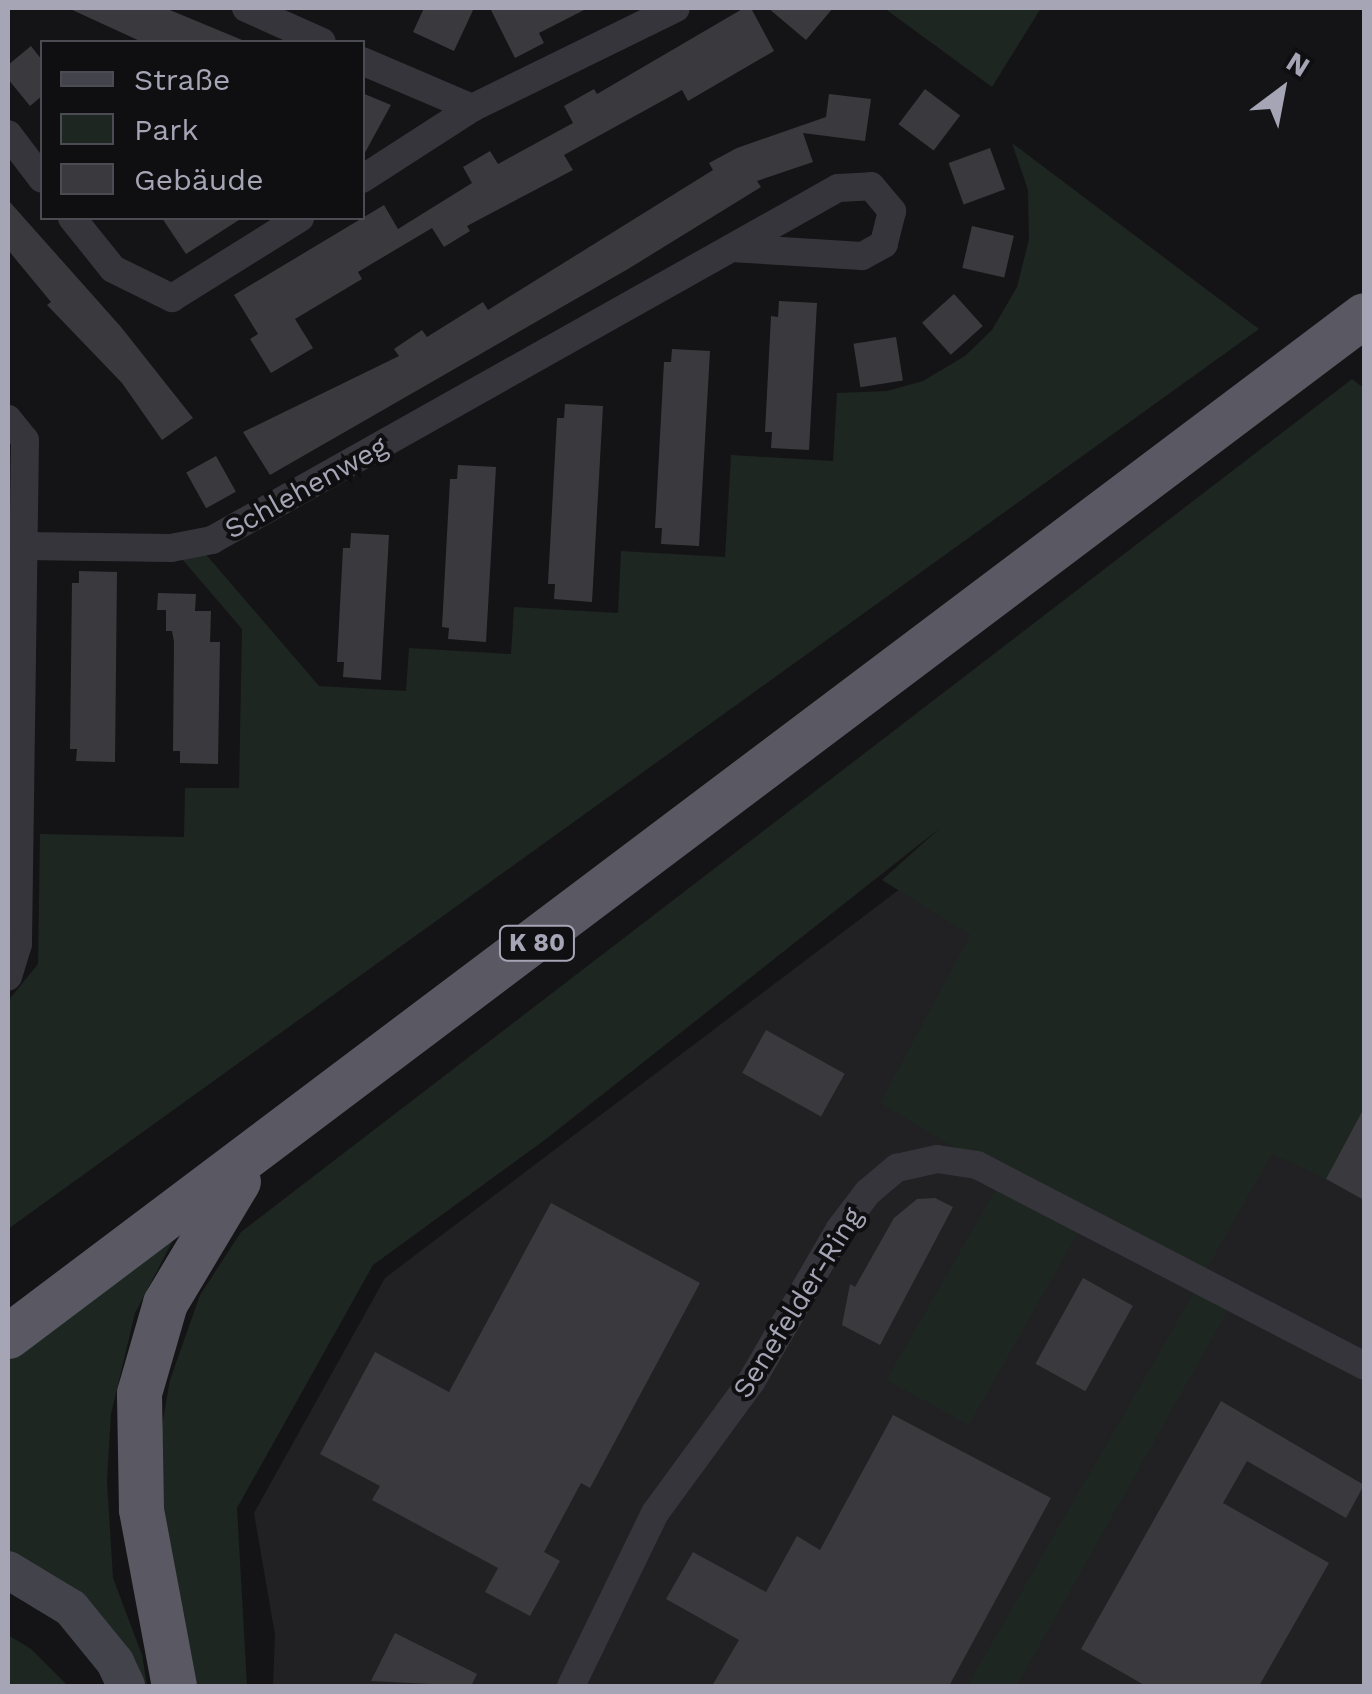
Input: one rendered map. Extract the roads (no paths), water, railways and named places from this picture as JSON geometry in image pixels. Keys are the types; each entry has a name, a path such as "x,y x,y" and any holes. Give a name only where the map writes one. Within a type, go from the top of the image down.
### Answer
{"highway":[{"name":"K 80","path":"8,1336 1364,315"},
{"path":"174,1686 141,1509 139,1393 154,1332 184,1264 256,1152"}],"main road":[{"path":"8,1570 71,1608 115,1662 126,1686"}],"street":[{"path":"246,8 318,40"},
{"path":"365,177 472,108 676,8"},
{"path":"365,62 472,108"},
{"path":"8,134 40,176"},
{"name":"Schlehenweg","path":"24,546 171,548 221,536 731,248 846,184 878,190 892,212 884,244 862,256 731,248"},
{"path":"74,220 113,269 172,298 297,220"},
{"path":"8,419 25,440 18,944 8,976"},
{"name":"Senefelder-Ring","path":"571,1686 655,1513 751,1382 839,1230 868,1192 897,1168 937,1159 978,1165 1364,1366"}]}
